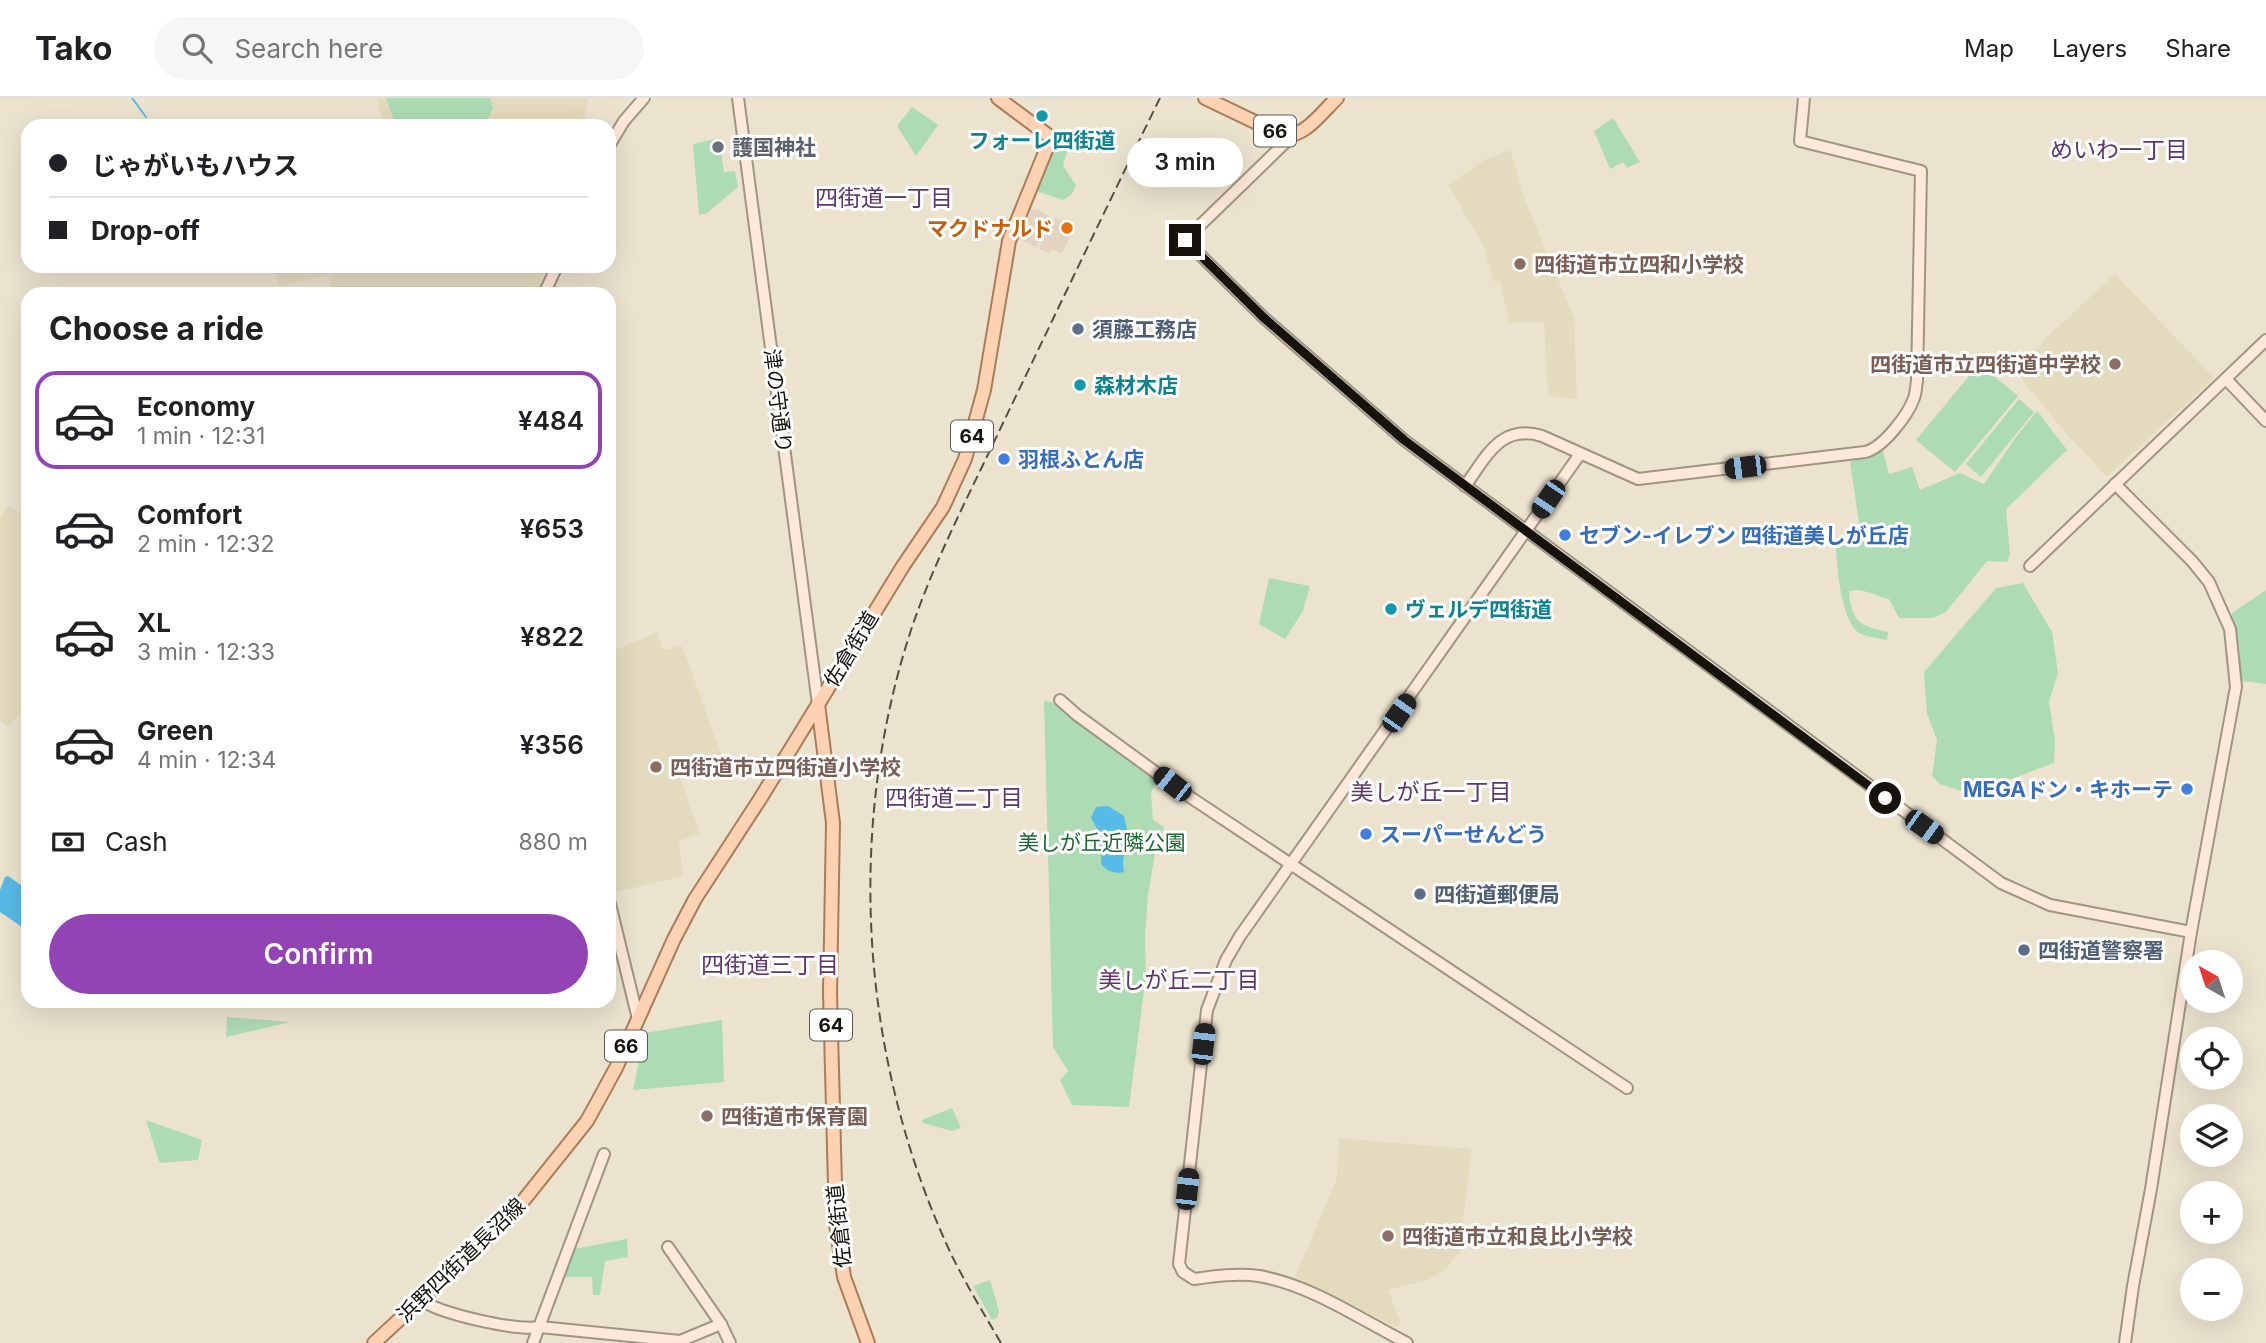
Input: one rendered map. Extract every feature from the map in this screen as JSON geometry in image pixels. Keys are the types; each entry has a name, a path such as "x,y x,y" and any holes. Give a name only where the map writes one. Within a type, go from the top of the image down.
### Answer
{"main road":[{"name":"佐倉街道","path":"868,1343 844,1277 836,1224 830,993 833,823 818,704 903,566 938,517 965,459 986,378 1009,241 1048,145 1053,139 1013,102 998,98"},
{"name":"66","path":"1205,98 1282,135 1292,136 1301,132 1337,98"},
{"name":"浜野四街道長沼線","path":"374,1343 506,1222 567,1148 599,1102 695,899 818,704"}],"street":[{"path":"616,134 644,98"},
{"name":"津の守通り","path":"738,98 818,704"},
{"path":"1465,486 1496,444 1519,433 1542,436 1638,479 1856,453 1872,450 1883,443 1914,398 1917,381 1921,171 1800,141 1804,98"},
{"path":"1292,136 1185,240 1263,317 1385,425 2001,883 2050,905 2191,932"},
{"path":"2030,566 2266,340"},
{"path":"2226,379 2266,421"},
{"path":"1407,1343 1288,1283 1255,1276 1194,1279 1183,1272 1179,1264 1207,1010 1226,960 1580,454"},
{"path":"2115,484 2192,561 2209,582 2230,629 2236,687 2191,932 2125,1343"},
{"path":"1060,700 1184,793 1627,1088"},
{"path":"616,929 638,1019"},
{"path":"533,1343 604,1154"},
{"path":"668,1247 721,1324 730,1343"},
{"path":"421,1300 439,1309 501,1326 540,1327 680,1341 721,1324"}],"shaded area":[{"path":"376,98 588,98 585,119 383,119"},
{"name":"四街道市立四和小学校","path":"1510,150 1526,203 1574,318 1577,399 1548,396 1544,323 1509,323 1500,281 1493,281 1484,247 1448,185 1484,160"},
{"path":"1027,209 1037,209 1050,217 1036,247 1015,237"},
{"path":"1055,218 1072,225 1073,231 1062,253 1052,249 1049,253 1039,249 1050,222"},
{"path":"276,273 544,273 539,287 332,287 328,275 279,286"},
{"name":"四街道市立四街道中学校","path":"2115,274 2214,378 2107,477 2022,380 2037,349 2047,337"},
{"path":"9,505 21,513 21,711 8,727 0,720 0,520"},
{"name":"四街道市立四街道小学校","path":"657,632 663,650 682,646 720,751 726,760 679,774 700,834 679,841 683,876 616,892 616,650"},
{"name":"四街道市立和良比小学校","path":"1339,1138 1471,1149 1460,1252 1444,1270 1427,1280 1388,1290 1401,1323 1396,1327 1295,1277 1337,1178"}],"green space":[{"path":"386,98 490,98 493,108 488,119 394,119"},
{"path":"912,107 938,125 916,156 897,126"},
{"path":"1613,118 1640,162 1627,168 1623,162 1610,169 1594,131"},
{"path":"719,138 724,172 735,171 738,187 707,213 699,215 693,144"},
{"path":"1057,144 1067,152 1063,166 1076,185 1072,194 1063,200 1036,191 1035,185 1052,145"},
{"path":"1979,364 2018,396 1955,472 1916,440"},
{"path":"2019,399 2034,412 1981,477 1966,464"},
{"path":"2037,411 2067,450 2006,509 2010,554 2007,562 1987,561 1946,612 1933,618 1899,618 1889,599 1865,591 1849,591 1852,609 1858,621 1888,632 1887,640 1859,633 1853,627 1844,604 1836,551 1836,542 1860,528 1850,462 1883,451 1889,474 1912,467 1920,490 1960,473 1984,484"},
{"path":"1269,578 1310,586 1303,611 1285,639 1259,624"},
{"path":"2023,583 2052,632 2058,673 2049,702 2055,741 2054,763 1970,794 1940,784 1932,776 1937,740 1927,713 1924,672 1996,588"},
{"path":"2266,590 2266,684 2241,681 2239,645 2231,619 2232,613"},
{"name":"美しが丘近隣公園","path":"1060,700 1160,774 1151,793 1153,820 1164,827 1156,847 1148,895 1146,975 1129,1107 1072,1105 1060,1080 1068,1071 1053,1047 1044,701 1056,703"},
{"path":"227,1017 291,1022 226,1037"},
{"path":"722,1020 724,1082 633,1090 645,1033"},
{"path":"952,1108 961,1128 952,1131 923,1123 922,1120"},
{"path":"146,1120 202,1140 198,1160 159,1161"},
{"path":"627,1239 628,1257 605,1261 600,1295 593,1295 592,1277 564,1277 574,1249"},
{"path":"990,1280 999,1311 997,1318 992,1320 973,1286"}],"water":[{"path":"1108,806 1124,816 1128,834 1123,861 1124,872 1112,872 1101,864 1102,837 1091,818 1096,807"},
{"path":"8,876 21,885 21,926 0,912 0,890 5,877"}],"waterway":[{"path":"132,98 146,117"}],"railway":[{"path":"1001,1343 952,1256 921,1181 897,1104 881,1024 872,944 871,863 877,782 891,702 913,624 933,573 1160,98"}],"place":[{"name":"フォーレ四街道","path":"1042,116"},
{"name":"護国神社","path":"718,147"},
{"name":"マクドナルド","path":"1067,228"},
{"name":"四街道市立四和小学校","path":"1520,264"},
{"name":"須藤工務店","path":"1078,329"},
{"name":"四街道市立四街道中学校","path":"2115,364"},
{"name":"森材木店","path":"1080,385"},
{"name":"羽根ふとん店","path":"1004,459"},
{"name":"セブン-イレブン 四街道美しが丘店","path":"1565,535"},
{"name":"ヴェルデ四街道","path":"1391,609"},
{"name":"四街道市立四街道小学校","path":"656,767"},
{"name":"MEGAドン・キホーテ","path":"2187,789"},
{"name":"スーパーせんどう","path":"1366,834"},
{"name":"四街道郵便局","path":"1420,894"},
{"name":"四街道警察署","path":"2024,950"},
{"name":"四街道市保育園","path":"707,1116"},
{"name":"四街道市立和良比小学校","path":"1388,1236"}],"district":[{"name":"めいわ一丁目","path":"2119,150"},
{"name":"四街道一丁目","path":"884,198"},
{"name":"美しが丘一丁目","path":"1431,792"},
{"name":"四街道二丁目","path":"954,798"},
{"name":"四街道三丁目","path":"770,965"},
{"name":"美しが丘二丁目","path":"1179,980"}],"route":[{"path":"1185,240 1263,317 1404,440 1885,798"}]}
